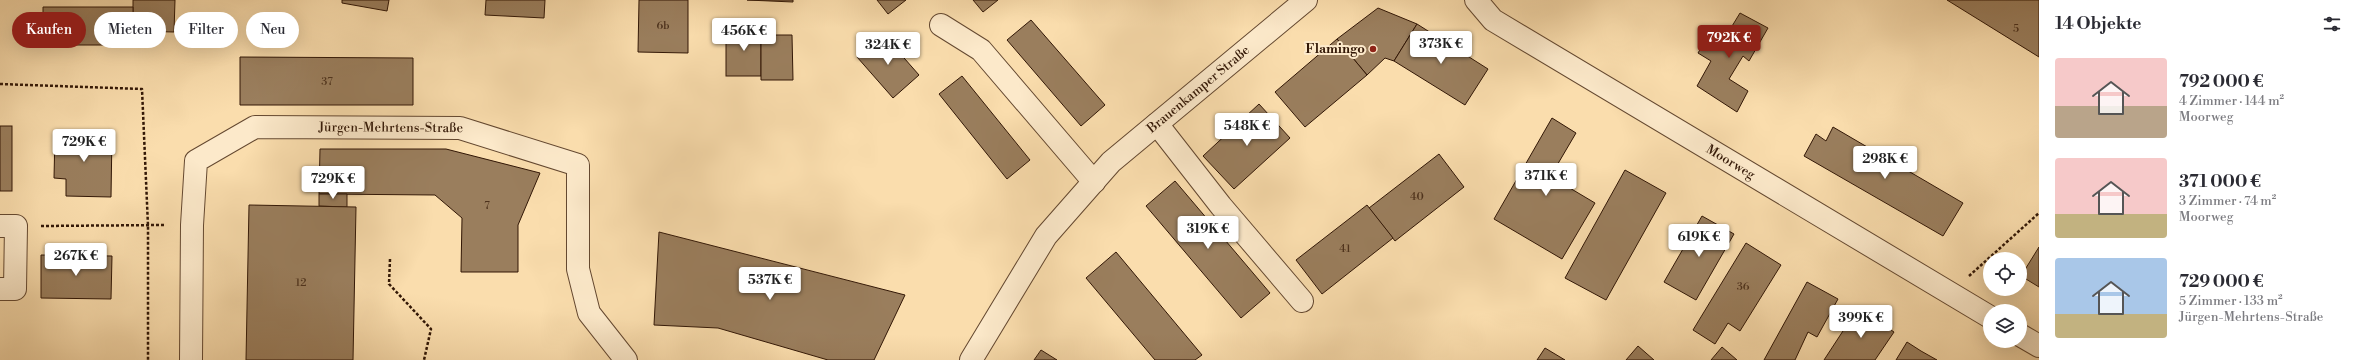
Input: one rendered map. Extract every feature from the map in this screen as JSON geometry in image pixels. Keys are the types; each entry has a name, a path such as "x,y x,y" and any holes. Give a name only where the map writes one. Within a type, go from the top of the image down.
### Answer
{"street":[{"name":"Brauenkamper Straße","path":"971,360 1046,236 1111,162 1306,0"},
{"name":"Moorweg","path":"1476,0 1493,20 1983,313"},
{"path":"942,25 981,50 1094,182"},
{"path":"1157,124 1221,206 1302,301"},
{"name":"Jürgen-Mehrtens-Straße","path":"191,360 192,225 196,161 255,127 460,128 578,164 578,269 590,313 626,360"},
{"path":"0,289 15,289 8,226"},
{"path":"2027,339 2039,346"}],"path":[{"path":"0,84 142,89 148,226 148,360"},
{"path":"1948,292 1971,274 2039,213"},
{"path":"8,226 192,225"},
{"path":"390,259 389,284 431,329 424,360"}],"building":[{"path":"133,0 175,0 174,32 166,32 166,12 133,12"},
{"path":"342,0 389,0 387,11 342,3"},
{"path":"486,0 545,0 544,18 485,15"},
{"path":"639,0 688,0 688,53 638,52"},
{"path":"747,0 793,0 793,2"},
{"path":"877,0 906,0 888,14"},
{"path":"973,0 998,0 983,12"},
{"path":"1947,0 2039,0 2039,57"},
{"path":"43,7 133,7 133,12 94,12 94,45 86,45 86,12 43,12"},
{"name":"Flamingo","path":"1378,8 1417,24 1394,61 1385,58 1367,75 1337,39"},
{"path":"1740,13 1768,28 1749,61 1743,56 1729,79 1748,91 1737,112 1697,86 1711,61 1698,53 1713,28 1726,36"},
{"path":"1031,20 1105,105 1081,126 1007,40"},
{"path":"1417,24 1488,69 1465,105 1394,61"},
{"path":"726,27 761,27 761,76 726,76"},
{"path":"883,34 919,75 893,98 857,57"},
{"path":"761,35 792,35 793,80 761,80"},
{"path":"1337,39 1367,75 1305,127 1275,92"},
{"path":"240,57 413,58 413,105 240,105"},
{"path":"962,76 1030,160 1007,179 939,94"},
{"path":"1259,104 1290,138 1234,189 1203,156"},
{"path":"1552,118 1576,133 1556,167 1564,172 1558,181 1595,203 1562,259 1494,219"},
{"path":"0,126 12,126 12,191 0,191"},
{"path":"1833,127 1963,203 1943,236 1804,156 1816,134 1826,141"},
{"path":"55,133 112,133 111,197 66,196 66,179 54,178"},
{"path":"320,149 446,149 540,173 518,225 518,272 461,272 462,218 435,195 319,194"},
{"path":"1439,154 1464,187 1395,241 1369,208"},
{"path":"1625,170 1666,193 1606,300 1565,278"},
{"path":"1175,181 1270,293 1241,318 1146,206"},
{"path":"319,194 347,194 347,207 319,206"},
{"path":"249,205 356,207 353,360 246,360"},
{"path":"1367,205 1393,238 1322,294 1296,260"},
{"path":"1702,216 1734,234 1696,300 1664,282"},
{"path":"659,232 905,295 874,360 828,360 718,328 654,325"},
{"path":"1746,243 1781,265 1740,331 1728,323 1715,344 1693,330"},
{"path":"2039,247 2039,287 2027,280 2027,266"},
{"path":"1116,252 1202,355 1195,360 1155,360 1086,278"},
{"path":"41,255 112,256 111,299 41,298"},
{"path":"1807,282 1838,299 1817,337 1808,332 1795,360 1764,360"},
{"path":"1858,308 1894,332 1875,360 1824,360"},
{"path":"1907,342 1921,351 1937,360 1896,360"},
{"path":"1638,346 1654,360 1626,360"},
{"path":"1722,347 1737,360 1711,360"},
{"path":"1545,348 1565,360 1537,360"},
{"path":"1041,350 1057,360 1034,360"}],"place":[{"name":"Flamingo","path":"1373,49"}]}
